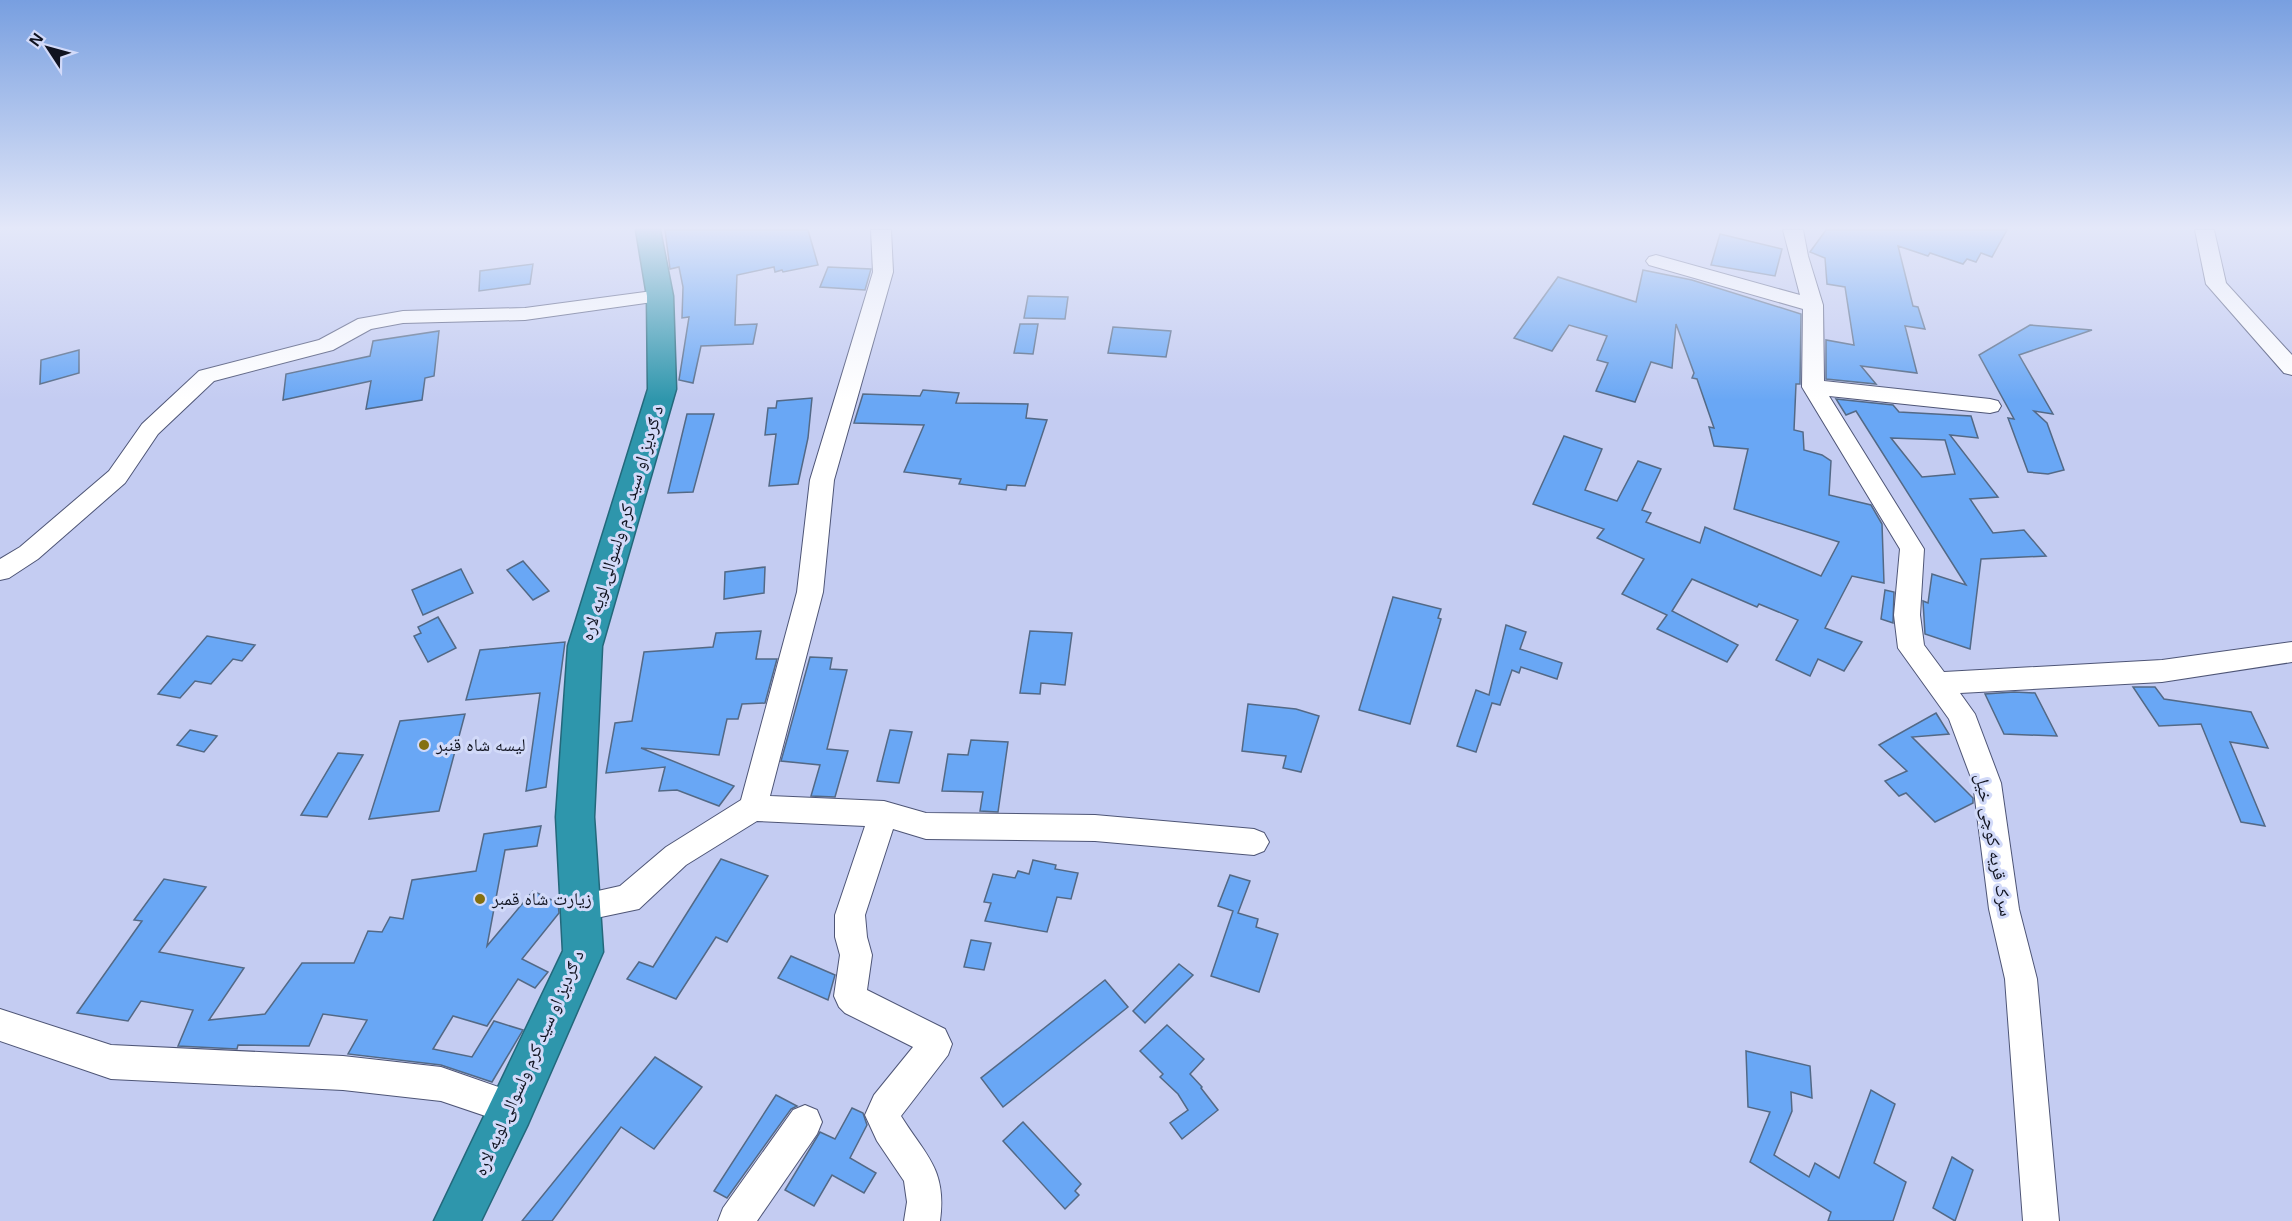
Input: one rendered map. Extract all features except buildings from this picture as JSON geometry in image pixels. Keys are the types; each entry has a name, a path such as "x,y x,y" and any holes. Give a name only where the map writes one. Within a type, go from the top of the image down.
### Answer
{"highway":[{"name":"د ګردیز او سید کرم ولسوالۍ لویه لاره","path":"457,1221 512,1108 583,952 575,817 585,646 663,388 658,287"}],"street":[{"path":"753,808 810,592 822,480 876,287"},
{"path":"1747,287 1813,306"},
{"path":"1807,287 1813,306 1813,387 1990,406"},
{"path":"2219,287 2292,368"},
{"path":"0,571 29,553 117,477 150,429 207,376 249,367 326,345 365,324 429,316 525,314 660,296"},
{"name":"سرک قریه کوچی خیل","path":"1813,387 1912,549 1907,615 1911,648 1961,714 1987,783 2004,909 2021,979 2041,1221"},
{"path":"1938,683 2162,671 2292,652"},
{"path":"582,907 628,899 676,856 753,808 884,814 926,826 1095,828 1254,842"},
{"path":"884,814 850,915 851,937 856,955 850,996 856,1002 933,1040 936,1044 882,1115 918,1167 926,1203 922,1221"},
{"path":"0,1025 111,1062 343,1073 441,1084 512,1108"},
{"path":"736,1221 805,1122"}],"place":[{"name":"لیسه شاه قنبر","path":"424,745"},
{"name":"زیارت شاه قمبر","path":"480,899"}]}
